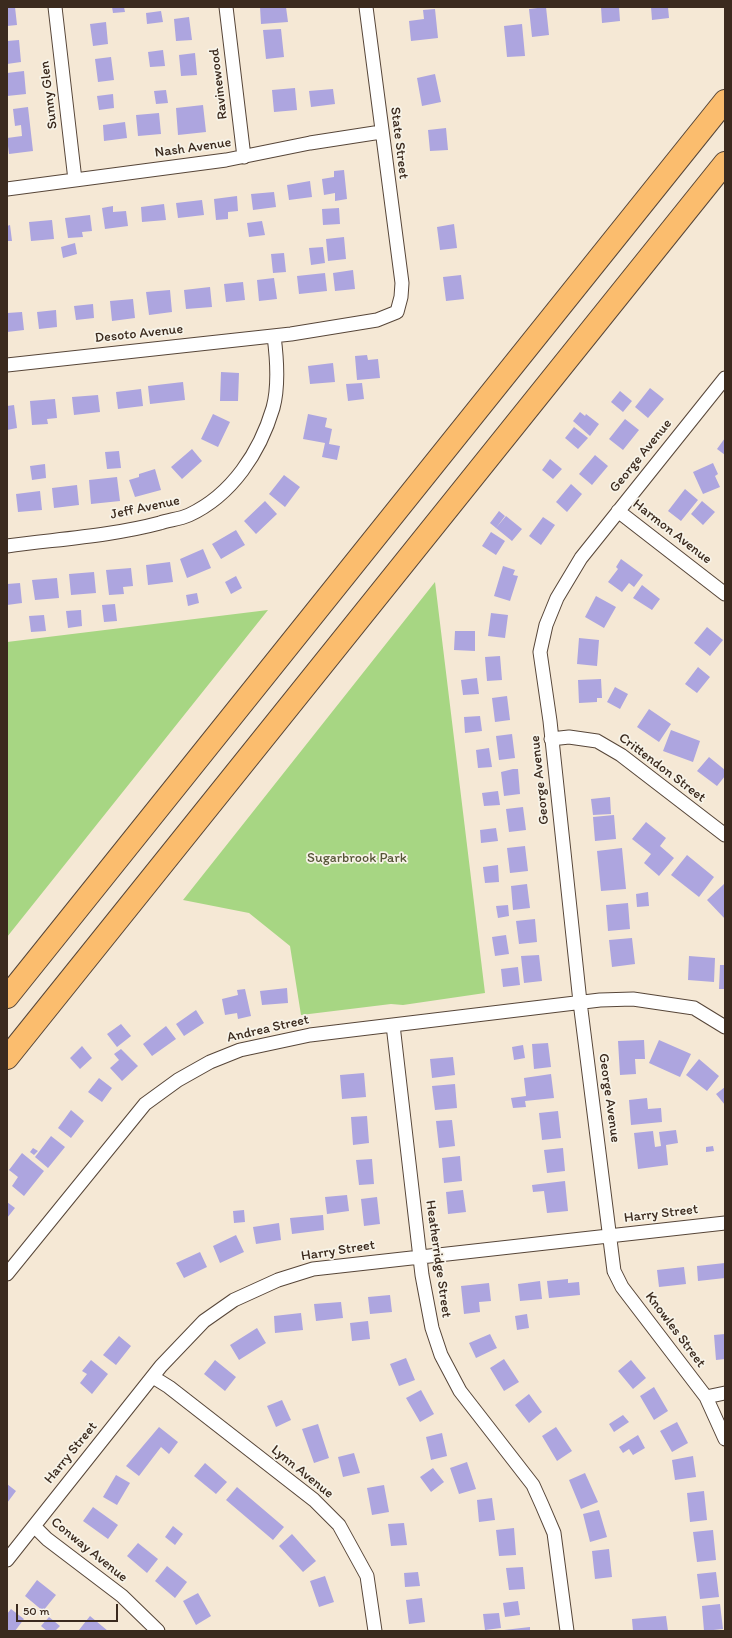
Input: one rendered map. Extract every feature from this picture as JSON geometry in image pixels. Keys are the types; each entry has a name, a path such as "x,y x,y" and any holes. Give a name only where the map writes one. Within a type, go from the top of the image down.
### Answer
{"highway":[{"path":"7,997 725,101"},
{"path":"7,1058 725,163"}],"street":[{"name":"Sunny Glen","path":"55,7 75,180"},
{"name":"Ravinewood","path":"226,7 244,157"},
{"name":"State Street","path":"366,7 381,132 402,283"},
{"name":"Nash Avenue","path":"7,189 244,157 310,143 381,132"},
{"name":"Desoto Avenue","path":"7,365 274,336 377,320 397,312 401,297 402,283"},
{"name":"Jeff Avenue","path":"7,546 140,528 189,515 220,496 240,474 260,443 273,407 276,375 274,336"},
{"name":"George Avenue","path":"610,1236 580,1002 540,652 546,625 557,598 581,558 725,378"},
{"name":"Harmon Avenue","path":"618,511 725,594"},
{"name":"Crittendon Street","path":"551,739 569,737 597,741 621,754 725,835"},
{"name":"Andrea Street","path":"7,1274 145,1104 178,1080 210,1062 240,1050 310,1035 580,1002 633,999 694,1008 725,1027"},
{"name":"Heatherridge Street","path":"393,1025 420,1256 432,1328 441,1355 460,1391 533,1486 554,1533 567,1631"},
{"name":"Harry Street","path":"7,1560 161,1366 204,1321 234,1300 278,1280 313,1269 725,1223"},
{"name":"Knowles Street","path":"610,1236 614,1271 622,1287 706,1397 725,1440"},
{"name":"Lynn Avenue","path":"153,1377 169,1387 314,1500 339,1526 367,1576 375,1631"},
{"path":"706,1397 725,1393"},
{"name":"Conway Avenue","path":"34,1526 47,1539 122,1596 158,1631"}],"green space":[{"name":"Sugarbrook Park","path":"435,582 485,993 403,1005 391,1004 301,1015 290,946 249,913 183,900"},
{"path":"268,610 7,937 7,642"}],"building":[{"path":"7,7 15,7 17,25 7,26"},
{"path":"112,7 124,7 125,12 113,13"},
{"path":"260,7 286,7 288,22 261,24"},
{"path":"546,7 549,35 532,37 529,9"},
{"path":"601,7 619,7 620,21 602,23"},
{"path":"651,7 668,7 669,18 652,20"},
{"path":"435,9 438,38 411,41 409,21 424,19 423,10"},
{"path":"161,11 163,22 147,24 146,13"},
{"path":"189,17 192,40 176,41 174,19"},
{"path":"106,22 108,44 93,46 90,24"},
{"path":"522,24 525,56 507,57 504,26"},
{"path":"281,29 284,57 266,59 263,30"},
{"path":"19,40 21,62 7,64 7,41"},
{"path":"163,50 165,66 150,67 148,52"},
{"path":"195,53 197,75 181,76 179,55"},
{"path":"111,57 114,80 98,82 95,59"},
{"path":"24,71 26,94 7,96 7,73"},
{"path":"435,74 441,102 422,106 417,78"},
{"path":"295,88 297,110 274,112 272,90"},
{"path":"333,89 335,104 311,107 309,91"},
{"path":"166,90 168,103 156,104 154,91"},
{"path":"113,94 114,108 99,110 97,96"},
{"path":"203,105 206,132 178,135 176,108"},
{"path":"28,107 33,151 9,154 7,138 22,136 21,125 15,126 13,109"},
{"path":"159,113 161,134 138,136 136,115"},
{"path":"125,122 127,138 104,141 103,125"},
{"path":"446,128 448,150 430,151 428,130"},
{"path":"344,170 347,199 335,201 335,193 324,195 322,179 334,177 334,171"},
{"path":"310,181 312,197 289,200 287,185"},
{"path":"274,192 276,207 253,210 251,194"},
{"path":"237,196 238,211 228,212 228,219 216,220 214,199"},
{"path":"202,200 204,215 178,218 176,203"},
{"path":"164,204 166,220 142,222 141,207"},
{"path":"113,206 113,212 126,211 128,226 105,229 102,208"},
{"path":"339,208 340,224 323,225 322,209"},
{"path":"90,215 92,231 82,232 83,237 68,238 65,218"},
{"path":"52,220 54,239 31,241 29,222"},
{"path":"262,221 265,235 249,237 247,223"},
{"path":"454,224 457,248 440,250 437,227"},
{"path":"10,225 12,241 7,241 7,226"},
{"path":"344,237 346,259 328,261 326,239"},
{"path":"75,243 77,254 63,258 61,247"},
{"path":"323,247 325,263 311,265 309,248"},
{"path":"284,253 286,272 273,273 271,254"},
{"path":"353,270 355,289 335,291 333,273"},
{"path":"325,273 327,291 299,294 297,276"},
{"path":"461,275 464,299 446,301 443,277"},
{"path":"274,278 277,299 259,301 257,280"},
{"path":"243,282 245,300 226,302 224,284"},
{"path":"210,287 212,307 186,309 184,290"},
{"path":"170,290 172,312 149,315 146,292"},
{"path":"133,299 135,318 112,321 110,301"},
{"path":"93,304 94,318 76,320 74,306"},
{"path":"56,310 57,327 39,329 37,312"},
{"path":"22,312 24,330 7,332 7,313"},
{"path":"367,355 368,360 378,359 380,378 357,380 355,356"},
{"path":"333,363 335,382 310,384 308,366"},
{"path":"221,372 239,373 238,401 220,401"},
{"path":"183,382 185,400 150,404 148,386"},
{"path":"362,383 364,399 348,401 346,384"},
{"path":"650,388 664,399 648,418 635,407"},
{"path":"141,389 143,406 118,409 116,392"},
{"path":"620,391 632,401 623,412 611,402"},
{"path":"98,395 100,412 74,415 72,397"},
{"path":"55,399 57,418 47,419 48,424 32,425 30,401"},
{"path":"14,405 17,428 7,430 7,406"},
{"path":"580,412 585,416 586,414 599,424 590,436 573,421"},
{"path":"213,414 230,422 218,447 201,439"},
{"path":"308,414 327,418 325,427 332,429 329,444 340,446 337,460 322,457 325,443 303,439"},
{"path":"625,419 639,430 623,450 609,439"},
{"path":"574,427 588,438 578,449 565,438"},
{"path":"725,438 725,455 717,449"},
{"path":"192,449 202,461 182,479 171,467"},
{"path":"119,451 121,468 107,469 105,452"},
{"path":"595,455 608,466 592,485 579,474"},
{"path":"550,459 562,469 553,479 542,470"},
{"path":"713,463 718,474 715,476 720,487 703,494 693,472"},
{"path":"45,464 46,478 32,480 30,466"},
{"path":"155,469 161,490 135,497 129,480 139,477 139,474"},
{"path":"284,475 300,487 285,507 269,494"},
{"path":"117,477 120,501 91,504 89,480"},
{"path":"571,484 582,494 567,512 556,502"},
{"path":"77,485 79,505 54,508 52,488"},
{"path":"685,489 698,500 681,521 668,511"},
{"path":"40,491 42,510 18,512 16,494"},
{"path":"265,501 277,514 256,534 244,521"},
{"path":"702,501 715,512 703,525 691,514"},
{"path":"499,511 505,516 496,528 490,523"},
{"path":"506,516 522,529 512,541 496,528"},
{"path":"543,517 555,525 541,545 529,536"},
{"path":"236,530 245,545 221,559 212,544"},
{"path":"491,532 505,541 496,555 482,546"},
{"path":"203,549 211,568 187,578 180,559"},
{"path":"621,559 643,575 634,587 629,583 622,592 608,582 618,569 616,567"},
{"path":"170,562 173,582 148,585 146,565"},
{"path":"503,566 515,570 513,575 518,576 510,601 494,596"},
{"path":"131,568 133,586 123,587 124,594 109,595 106,570"},
{"path":"94,572 96,593 71,595 69,574"},
{"path":"236,576 242,588 231,594 225,582"},
{"path":"57,578 59,598 35,600 32,580"},
{"path":"20,583 22,603 7,605 7,584"},
{"path":"642,585 660,599 652,610 633,598"},
{"path":"197,593 199,603 188,606 186,595"},
{"path":"596,596 616,607 604,628 585,617"},
{"path":"115,604 117,621 104,622 102,605"},
{"path":"81,610 82,626 68,628 66,611"},
{"path":"491,613 508,615 505,638 488,636"},
{"path":"44,615 46,631 31,632 29,616"},
{"path":"707,627 723,640 710,656 694,643"},
{"path":"455,631 475,631 475,651 454,650"},
{"path":"579,638 599,640 597,666 577,664"},
{"path":"500,656 502,680 487,681 485,657"},
{"path":"698,667 710,677 697,693 685,684"},
{"path":"477,678 479,694 463,695 461,680"},
{"path":"601,679 602,698 597,698 597,702 579,703 578,680"},
{"path":"615,687 628,694 620,709 607,702"},
{"path":"507,696 510,720 495,722 492,698"},
{"path":"649,709 671,724 659,742 637,727"},
{"path":"480,716 482,731 465,733 464,717"},
{"path":"671,730 700,741 693,762 663,751"},
{"path":"512,734 515,758 499,760 496,736"},
{"path":"489,748 492,767 478,768 476,750"},
{"path":"709,757 725,770 725,776 717,786 697,771"},
{"path":"518,769 520,794 504,796 501,772"},
{"path":"498,791 500,805 484,806 482,793"},
{"path":"610,797 611,814 593,815 591,799"},
{"path":"523,807 526,830 509,832 506,809"},
{"path":"614,815 616,839 595,841 593,817"},
{"path":"646,822 666,838 660,846 674,858 659,876 644,863 651,854 632,839"},
{"path":"496,828 498,841 481,843 480,830"},
{"path":"525,846 528,871 510,873 507,848"},
{"path":"622,848 626,889 601,891 597,851"},
{"path":"687,855 714,877 699,897 671,875"},
{"path":"498,865 499,882 485,883 483,867"},
{"path":"725,883 725,919 707,900"},
{"path":"527,884 530,908 513,910 511,886"},
{"path":"648,892 649,906 637,907 636,894"},
{"path":"628,903 630,929 608,931 606,905"},
{"path":"508,905 509,916 498,918 496,906"},
{"path":"535,919 537,942 519,944 516,921"},
{"path":"506,935 509,954 495,956 492,937"},
{"path":"632,938 635,964 612,967 609,940"},
{"path":"539,955 542,981 524,983 521,956"},
{"path":"689,956 715,958 714,982 688,980"},
{"path":"720,965 725,965 725,989 719,989"},
{"path":"518,967 520,985 503,987 501,969"},
{"path":"287,988 288,1003 262,1005 260,991"},
{"path":"245,989 251,1016 238,1019 237,1013 225,1015 222,999 238,995 237,990"},
{"path":"196,1010 204,1023 184,1036 176,1024"},
{"path":"121,1024 131,1036 117,1047 107,1034"},
{"path":"166,1026 176,1039 152,1056 143,1044"},
{"path":"644,1040 645,1059 635,1059 636,1074 620,1075 618,1041"},
{"path":"659,1040 691,1054 680,1077 649,1063"},
{"path":"548,1043 551,1067 534,1069 532,1044"},
{"path":"523,1045 525,1058 514,1060 512,1047"},
{"path":"82,1046 92,1058 80,1069 70,1058"},
{"path":"121,1049 138,1066 122,1081 110,1068 119,1060 114,1054"},
{"path":"453,1057 455,1075 432,1078 430,1059"},
{"path":"699,1059 719,1076 707,1091 686,1075"},
{"path":"364,1073 366,1097 342,1099 340,1075"},
{"path":"551,1074 554,1098 525,1101 526,1107 513,1108 511,1098 526,1096 524,1078"},
{"path":"99,1078 112,1088 102,1102 88,1092"},
{"path":"455,1084 457,1108 435,1110 432,1086"},
{"path":"725,1087 725,1105 716,1094"},
{"path":"647,1098 648,1109 661,1108 662,1122 631,1125 629,1100"},
{"path":"71,1110 84,1121 71,1138 58,1128"},
{"path":"558,1111 561,1138 542,1140 539,1113"},
{"path":"367,1116 369,1143 353,1145 351,1117"},
{"path":"452,1120 455,1146 439,1148 436,1121"},
{"path":"676,1130 678,1143 666,1145 668,1165 638,1169 634,1133 653,1131 655,1147 661,1146 659,1132"},
{"path":"51,1136 65,1147 48,1168 35,1157"},
{"path":"713,1146 714,1151 706,1152 706,1147"},
{"path":"33,1148 38,1151 34,1155 30,1152"},
{"path":"563,1148 565,1171 547,1173 544,1150"},
{"path":"22,1153 44,1171 24,1196 12,1186 18,1177 9,1170"},
{"path":"460,1156 462,1181 444,1183 442,1158"},
{"path":"372,1159 374,1184 359,1185 356,1160"},
{"path":"565,1181 568,1211 547,1213 544,1191 533,1192 532,1185"},
{"path":"463,1190 466,1212 448,1214 446,1192"},
{"path":"347,1195 349,1211 327,1214 325,1197"},
{"path":"377,1197 380,1224 364,1226 361,1199"},
{"path":"7,1202 15,1208 7,1218"},
{"path":"244,1210 245,1222 234,1223 233,1211"},
{"path":"323,1215 324,1230 292,1234 290,1218"},
{"path":"279,1223 281,1240 256,1244 253,1227"},
{"path":"236,1235 244,1252 220,1263 213,1246"},
{"path":"200,1252 207,1267 184,1278 176,1263"},
{"path":"725,1263 725,1278 698,1281 697,1266"},
{"path":"684,1267 686,1284 659,1287 657,1270"},
{"path":"568,1279 568,1283 579,1282 580,1295 549,1298 547,1281"},
{"path":"540,1281 542,1299 520,1301 518,1284"},
{"path":"489,1283 491,1301 479,1302 480,1312 464,1314 461,1286"},
{"path":"390,1295 392,1312 370,1314 368,1297"},
{"path":"341,1302 343,1318 316,1321 314,1304"},
{"path":"301,1313 303,1330 275,1333 274,1316"},
{"path":"527,1314 529,1328 517,1330 515,1316"},
{"path":"368,1321 370,1339 352,1341 350,1323"},
{"path":"257,1328 266,1343 239,1360 230,1345"},
{"path":"490,1334 497,1348 476,1358 469,1343"},
{"path":"725,1334 725,1359 716,1360 714,1335"},
{"path":"119,1336 131,1346 116,1365 103,1355"},
{"path":"406,1358 415,1380 399,1386 390,1364"},
{"path":"504,1359 519,1382 504,1391 490,1368"},
{"path":"91,1360 108,1374 92,1394 80,1383 87,1374 82,1371"},
{"path":"215,1360 236,1377 225,1391 204,1374"},
{"path":"631,1360 646,1378 633,1389 618,1371"},
{"path":"654,1387 668,1411 654,1420 640,1396"},
{"path":"421,1390 434,1414 420,1422 406,1398"},
{"path":"529,1394 542,1412 529,1423 515,1405"},
{"path":"282,1400 291,1420 276,1427 267,1406"},
{"path":"623,1415 629,1422 614,1432 609,1424"},
{"path":"677,1422 688,1443 672,1452 660,1431"},
{"path":"318,1424 329,1458 314,1463 302,1429"},
{"path":"159,1427 178,1442 169,1454 161,1447 139,1476 126,1466"},
{"path":"556,1427 572,1451 557,1461 542,1436"},
{"path":"442,1433 447,1456 431,1460 426,1437"},
{"path":"638,1435 645,1448 633,1455 629,1449 623,1453 619,1447"},
{"path":"354,1453 360,1473 343,1477 338,1457"},
{"path":"693,1456 696,1477 675,1480 672,1460"},
{"path":"467,1462 476,1489 459,1494 450,1468"},
{"path":"205,1463 227,1482 216,1494 194,1476"},
{"path":"433,1468 444,1482 431,1492 420,1477"},
{"path":"585,1473 598,1502 581,1509 569,1480"},
{"path":"116,1475 130,1483 117,1505 103,1497"},
{"path":"7,1484 16,1491 7,1503"},
{"path":"384,1485 389,1512 372,1515 367,1488"},
{"path":"237,1487 284,1527 273,1540 226,1500"},
{"path":"704,1491 707,1520 690,1522 687,1493"},
{"path":"492,1498 495,1520 479,1522 477,1500"},
{"path":"93,1507 118,1525 108,1539 83,1521"},
{"path":"599,1510 607,1537 590,1542 583,1514"},
{"path":"404,1523 407,1545 391,1546 388,1524"},
{"path":"173,1526 183,1534 175,1545 165,1537"},
{"path":"514,1528 516,1555 499,1556 496,1530"},
{"path":"713,1530 716,1560 697,1562 693,1532"},
{"path":"292,1534 316,1561 303,1572 279,1546"},
{"path":"138,1543 158,1559 147,1573 127,1556"},
{"path":"609,1549 612,1577 595,1579 592,1551"},
{"path":"167,1566 187,1582 175,1598 155,1581"},
{"path":"523,1567 525,1589 509,1590 506,1568"},
{"path":"418,1572 420,1586 405,1587 404,1573"},
{"path":"716,1572 719,1597 700,1599 697,1574"},
{"path":"325,1576 334,1602 319,1607 310,1581"},
{"path":"37,1580 56,1595 43,1611 25,1596"},
{"path":"198,1593 211,1616 196,1625 183,1601"},
{"path":"422,1598 425,1622 409,1624 406,1600"},
{"path":"518,1601 520,1615 505,1617 503,1603"},
{"path":"720,1604 723,1629 704,1631 702,1606"},
{"path":"11,1609 24,1619 15,1631 7,1631 7,1614"},
{"path":"499,1613 501,1628 485,1630 483,1614"},
{"path":"90,1616 108,1631 79,1630"},
{"path":"666,1616 668,1631 633,1631 632,1619"},
{"path":"49,1617 60,1626 55,1631 47,1631 41,1626"},
{"path":"530,1627 530,1631 504,1631 504,1630"}]}
